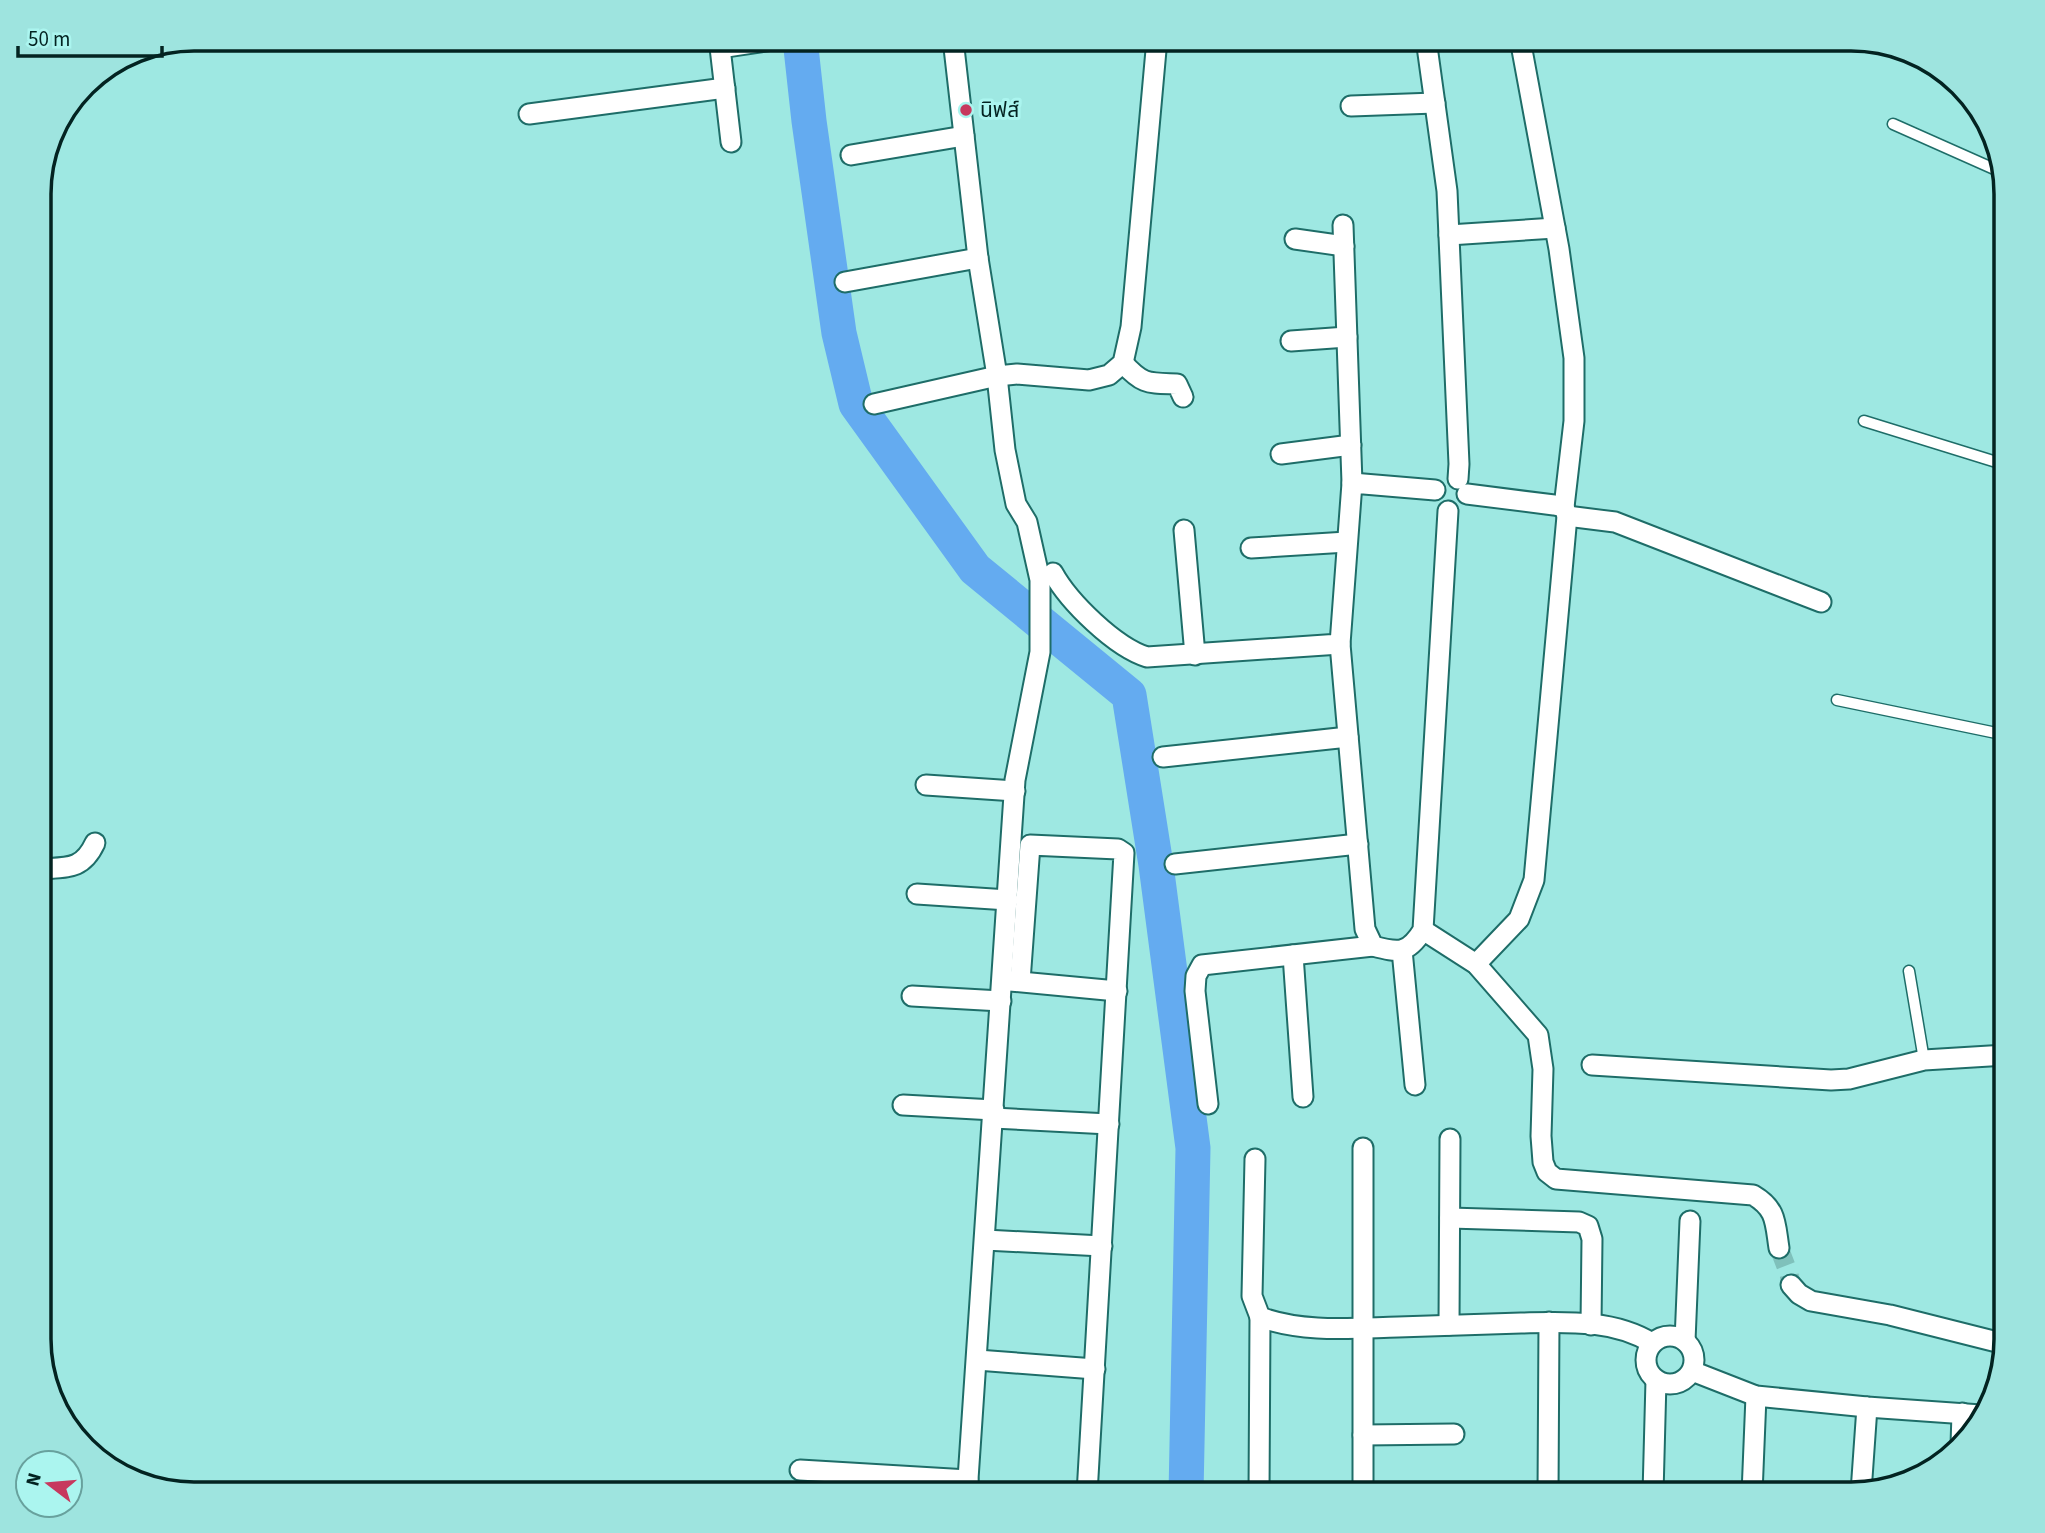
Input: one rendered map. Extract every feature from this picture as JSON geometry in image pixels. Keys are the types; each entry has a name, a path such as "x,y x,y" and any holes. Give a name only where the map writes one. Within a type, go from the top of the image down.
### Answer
{"street":[{"path":"721,51 731,142"},
{"path":"954,51 978,258 1005,450 1016,504 1027,522 1036,555 1047,576 1132,652 1147,657 1340,644"},
{"path":"874,404 996,376 1017,374 1089,380 1109,375 1123,363 1131,327 1156,51"},
{"path":"1428,51 1447,191 1459,464 1462,487 1465,503 1448,511 1440,507 1435,499 1435,490 1440,482 1448,478 1462,487 1615,522 1821,602"},
{"path":"1476,964 1519,919 1534,880 1574,421 1574,358 1555,228 1522,51"},
{"path":"529,114 725,88"},
{"path":"1351,106 1435,103"},
{"path":"851,155 964,136"},
{"path":"1343,225 1352,483 1340,644 1365,929 1373,946"},
{"path":"1449,235 1555,228"},
{"path":"1295,239 1344,246"},
{"path":"845,282 978,258"},
{"path":"1292,341 1347,337"},
{"path":"1123,363 1137,378 1145,382 1155,385 1177,384 1183,397"},
{"path":"1281,454 1351,445"},
{"path":"1352,483 1435,490"},
{"path":"1208,1104 1195,991 1196,976 1202,965 1373,946 1394,952 1415,943 1423,930 1448,511"},
{"path":"1184,530 1195,655"},
{"path":"1251,548 1347,542"},
{"path":"1011,981 1007,900 1015,791 1040,652 1047,576"},
{"path":"1163,757 1348,737"},
{"path":"926,785 1015,791"},
{"path":"51,868 79,864 86,859 95,843"},
{"path":"1175,864 1357,844"},
{"path":"968,1482 1001,1001 1011,981 1030,845 1118,849 1124,853 1088,1482"},
{"path":"917,894 1007,900"},
{"path":"1423,930 1476,964 1538,1035 1542,1069 1542,1162 1547,1172 1556,1179 1753,1195 1764,1201 1773,1211 1779,1248"},
{"path":"1402,950 1415,1085"},
{"path":"1293,955 1303,1097"},
{"path":"1011,981 1117,991"},
{"path":"912,996 1001,1001"},
{"path":"1592,1065 1831,1080 1849,1079 1924,1059 1994,1056"},
{"path":"903,1105 1109,1124"},
{"path":"1449,1325 1451,1139"},
{"path":"1363,1148 1363,1482"},
{"path":"1255,1159 1252,1296 1260,1317 1259,1482"},
{"path":"1450,1218 1579,1222 1588,1226 1592,1239 1591,1325"},
{"path":"1685,1341 1690,1221"},
{"path":"985,1240 1102,1246"},
{"path":"1791,1285 1811,1301 1891,1315 1994,1341"},
{"path":"1260,1317 1283,1326 1363,1328 1549,1322 1615,1326 1636,1333 1652,1343"},
{"path":"1548,1482 1549,1322"},
{"path":"1664,1336 1678,1336 1689,1344 1695,1357 1692,1371 1683,1381 1669,1385 1656,1380 1647,1370 1645,1356 1652,1343 1664,1336"},
{"path":"977,1360 1095,1369"},
{"path":"1692,1371 1756,1396 1972,1414"},
{"path":"1653,1482 1656,1380"},
{"path":"1752,1482 1756,1396"},
{"path":"1862,1481 1867,1407"},
{"path":"1363,1434 1454,1434"},
{"path":"800,1470 912,1482"}],"lane":[{"path":"1893,124 1991,168"},
{"path":"1864,421 1994,461"},
{"path":"1837,700 1994,733"},
{"path":"1909,971 1924,1059"}],"waterway":[{"path":"801,51 839,333 856,404 975,569 1129,695 1156,865 1193,1148 1186,1482"}],"tunnel":[{"path":"1779,1248 1791,1285"}],"place":[{"name":"นิฟส์","path":"966,110"}]}
